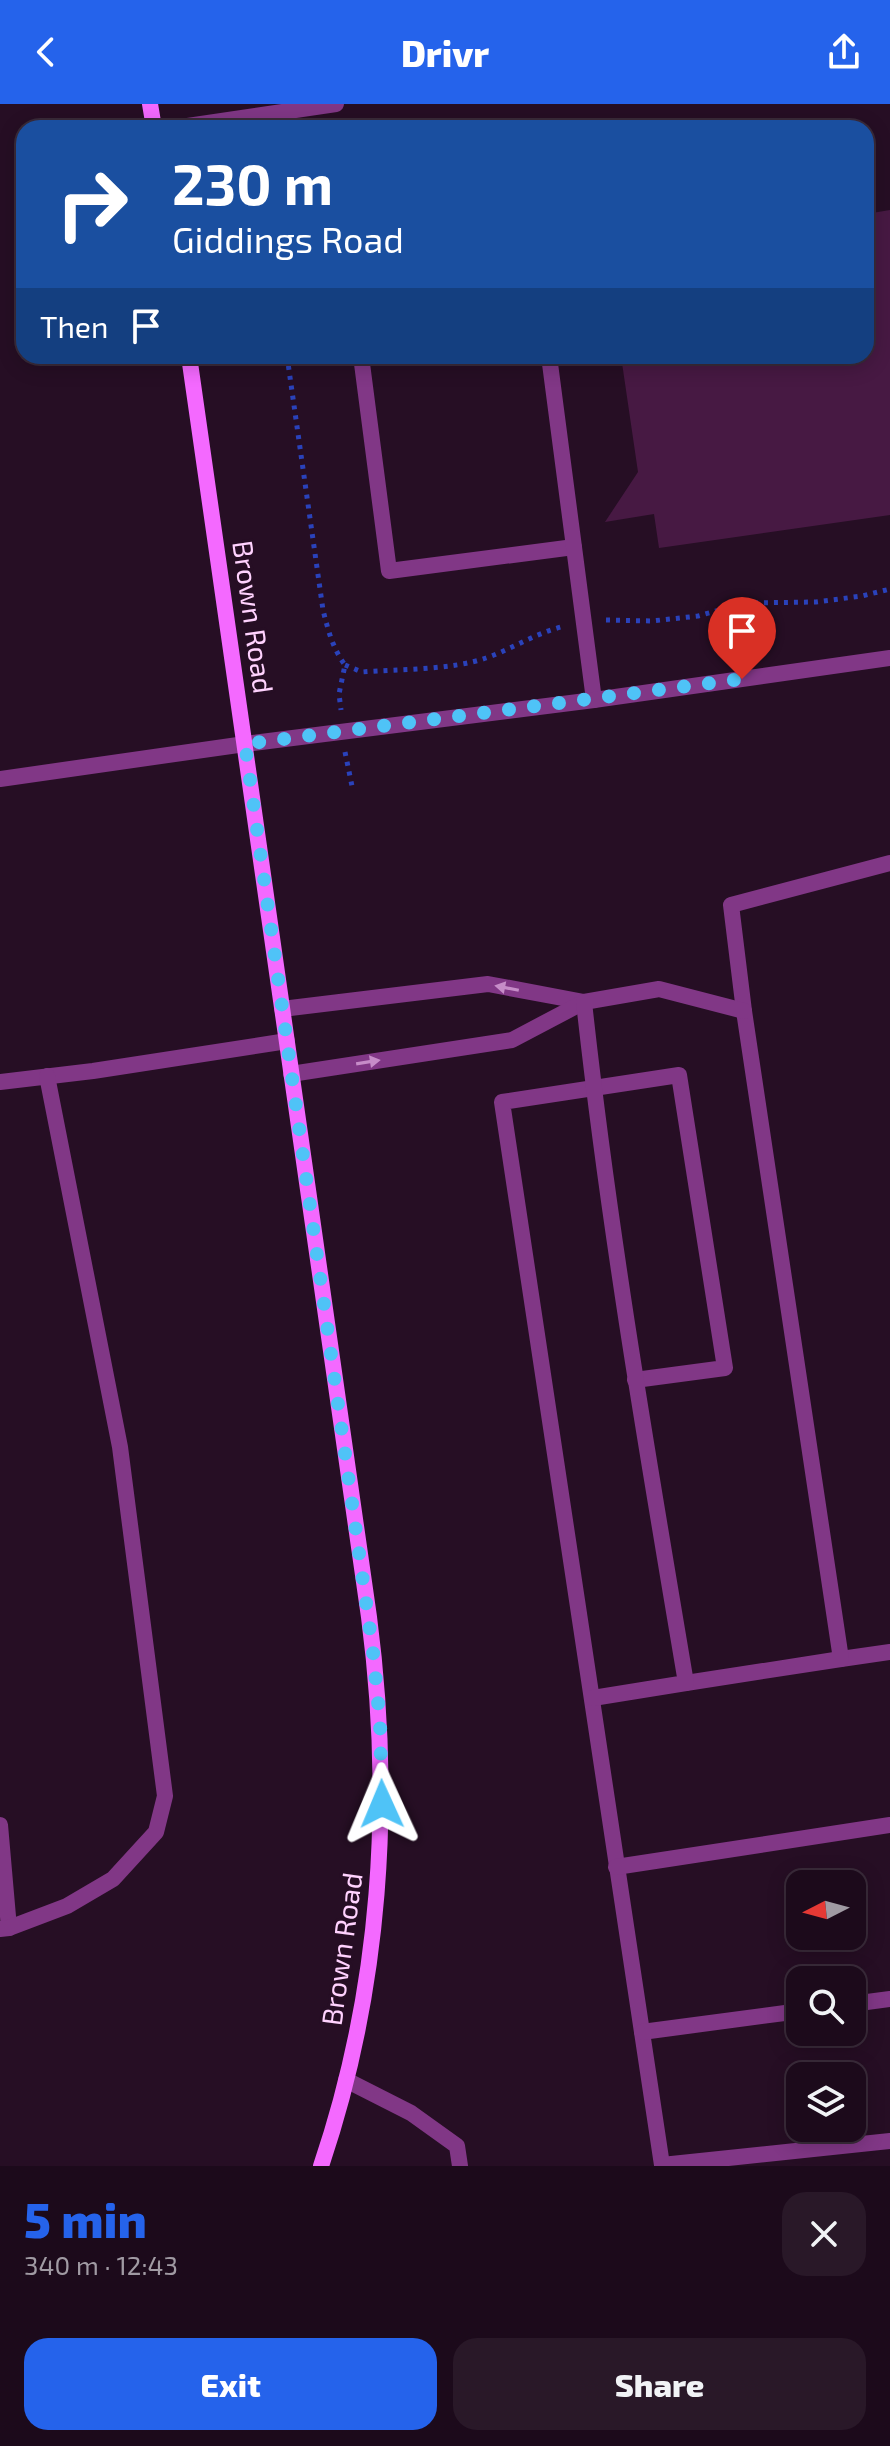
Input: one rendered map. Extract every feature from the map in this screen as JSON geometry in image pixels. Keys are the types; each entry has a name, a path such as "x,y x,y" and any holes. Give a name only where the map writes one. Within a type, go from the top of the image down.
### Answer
{"main road":[{"name":"Brown Road","path":"190,364 372,1640 380,1722 381,1821 376,1911 364,1999 346,2080 321,2166"}],"street":[{"path":"228,120 336,104"},
{"path":"362,364 389,571 574,547"},
{"path":"550,364 594,700"},
{"path":"0,779 890,658"},
{"path":"841,1659 744,1011 731,905 890,863"},
{"path":"282,1009 488,984 584,1002"},
{"path":"291,1074 512,1040 584,1002 659,989 744,1011"},
{"path":"584,1002 593,1088 635,1380 686,1683"},
{"path":"0,1082 287,1041"},
{"path":"635,1380 725,1368 679,1075 502,1102 662,2165 890,2141"},
{"path":"0,1825 5,1929 67,1906 113,1879 156,1832 165,1796 120,1447 47,1076"},
{"path":"593,1698 890,1652"},
{"path":"616,1867 890,1825"},
{"path":"866,2002 890,1999"},
{"path":"642,2032 786,2013"},
{"path":"346,2080 411,2113 457,2146 460,2166"}],"path":[{"path":"288,364 323,610 334,646 345,665 362,672 468,663 486,658 535,634 599,620 652,621 698,616 745,603 816,602 890,589"},
{"path":"345,665 339,694 347,768 352,786"}],"building":[{"path":"890,210 890,515 659,548 654,514 605,522 638,472 622,364 874,364 874,213"}],"route":[{"path":"382,1804 380,1722 373,1652 245,744 742,679"}]}
